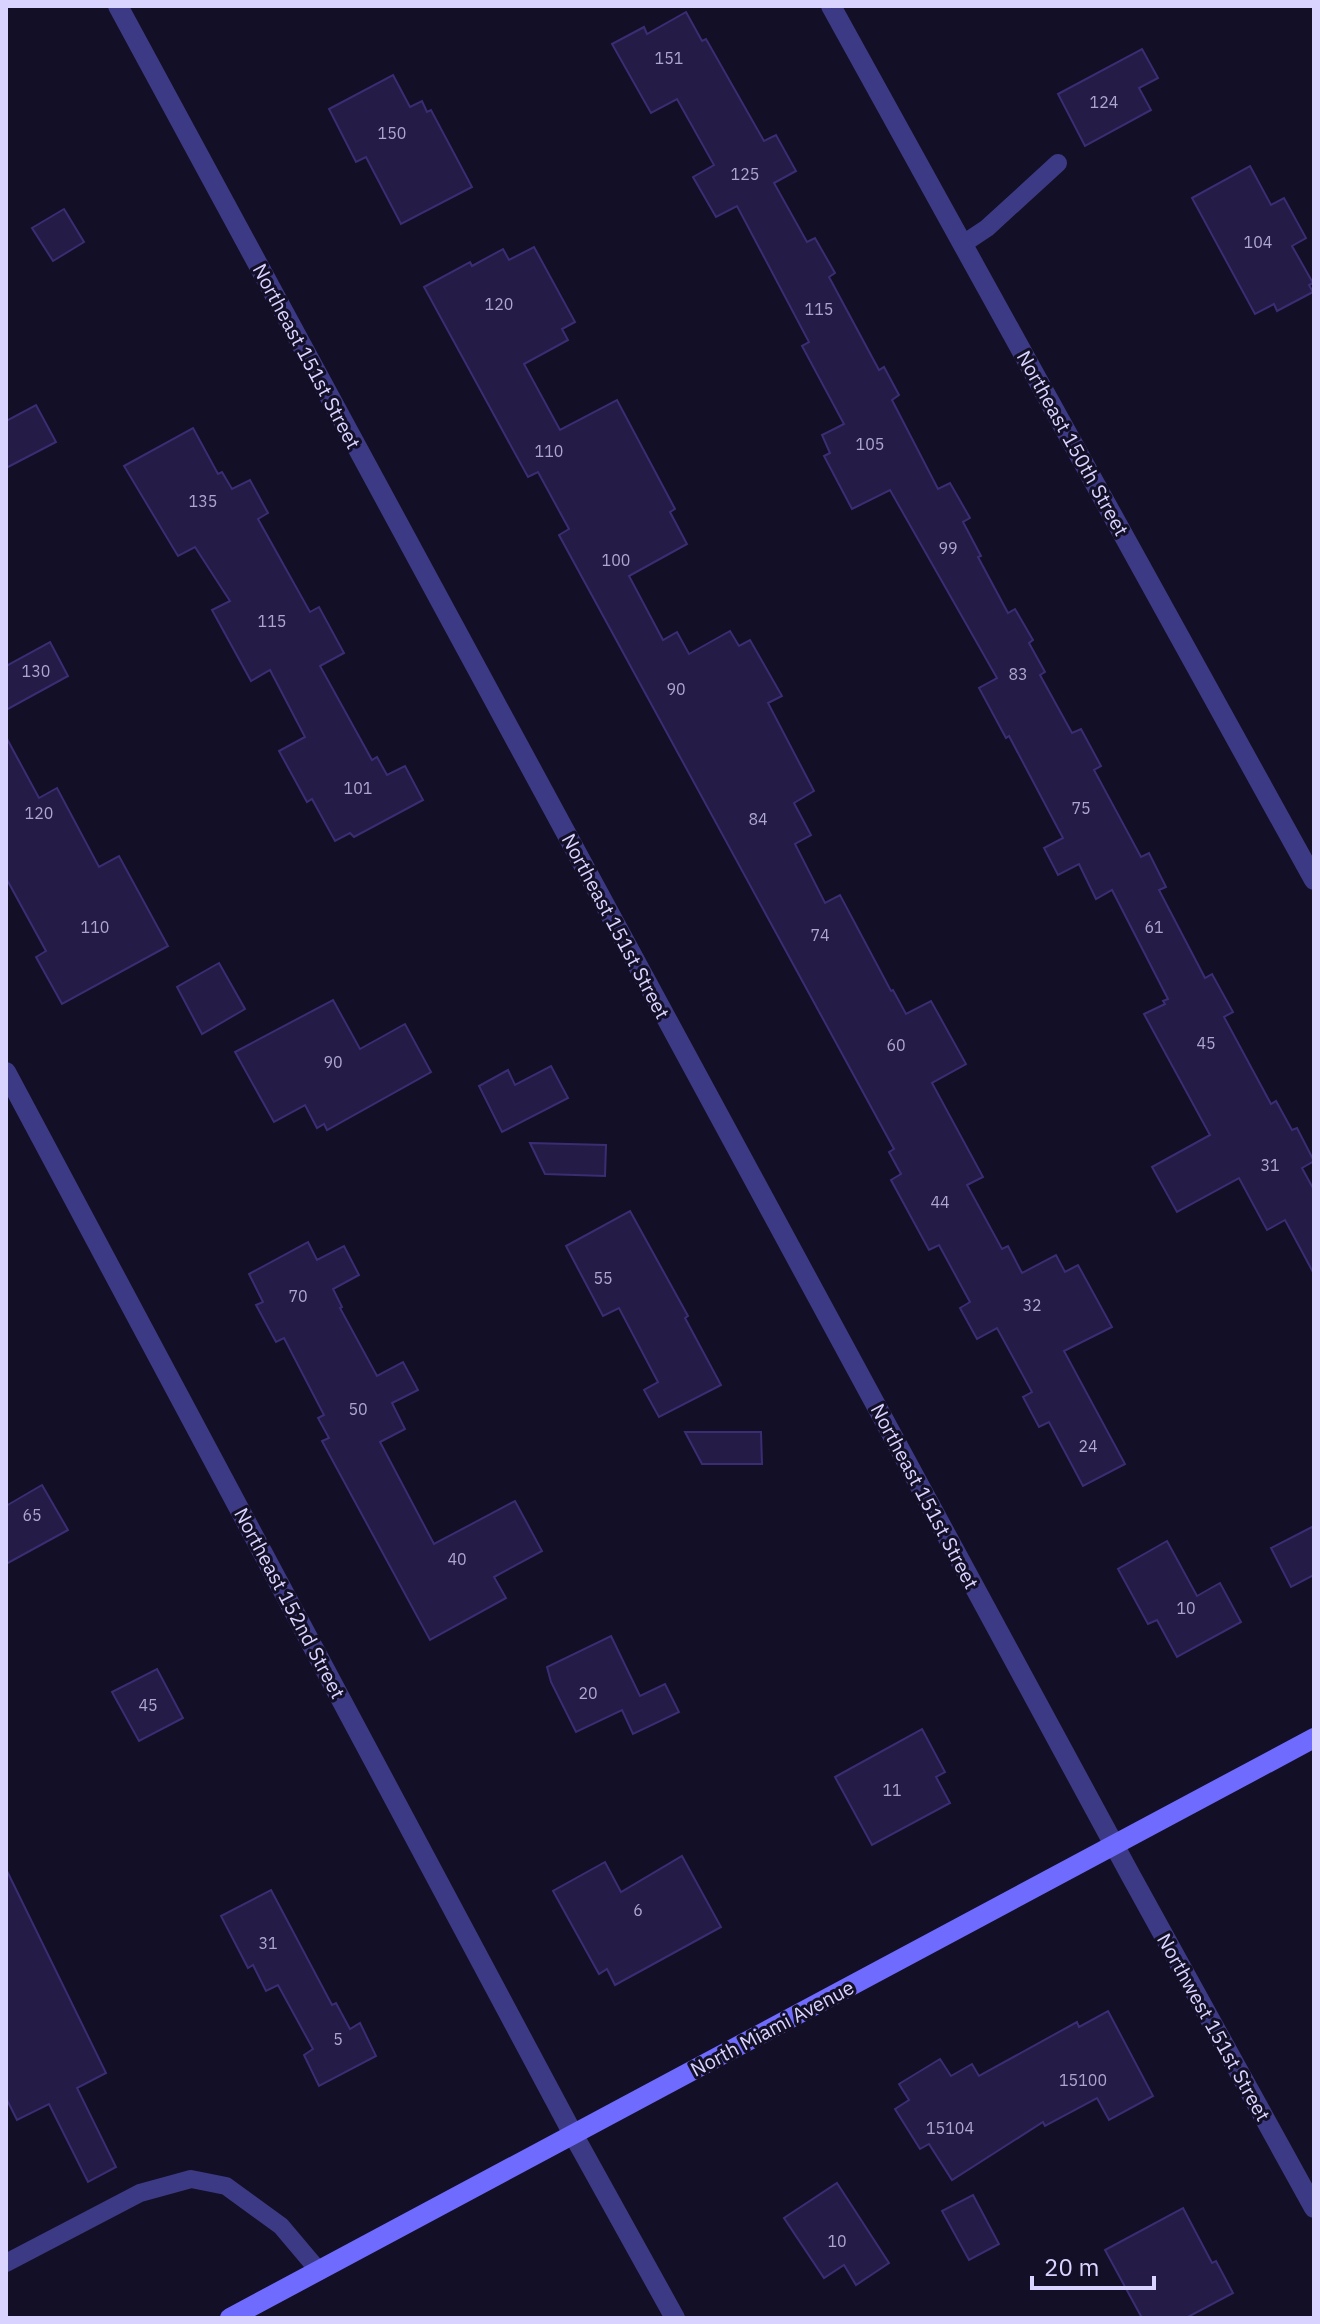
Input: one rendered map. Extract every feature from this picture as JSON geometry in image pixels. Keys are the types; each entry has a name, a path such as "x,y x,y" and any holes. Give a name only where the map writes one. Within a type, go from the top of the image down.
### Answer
{"street":[{"name":"Northeast 151st Street","path":"118,6 1115,1845"},
{"name":"Northeast 150th Street","path":"831,6 1314,880"},
{"name":"Northeast 152nd Street","path":"6,1072 573,2134 675,2318"},
{"name":"North Miami Avenue","path":"230,2318 1314,1738"},
{"name":"Northwest 151st Street","path":"1115,1845 1314,2208"}],"lane":[{"path":"963,244 987,228 1058,163"},
{"path":"6,2263 140,2193 191,2179 226,2186 281,2226 319,2271"}],"building":[{"path":"686,12 702,41 706,39 764,141 776,135 796,171 774,183 807,242 815,238 835,273 829,277 879,370 884,367 899,395 892,400 938,489 950,483 970,518 963,522 981,556 978,557 1008,613 1015,609 1033,640 1029,643 1045,672 1040,675 1072,733 1081,729 1101,766 1094,770 1141,857 1149,853 1166,887 1159,890 1205,978 1212,974 1233,1012 1224,1017 1271,1104 1276,1101 1292,1130 1297,1128 1314,1161 1302,1168 1314,1190 1314,1274 1285,1220 1267,1230 1239,1178 1177,1212 1152,1167 1210,1135 1144,1014 1165,1004 1163,1001 1168,999 1112,890 1096,899 1079,864 1058,875 1044,848 1063,838 1009,736 1006,738 979,688 997,678 890,490 852,509 824,456 830,453 822,435 844,424 802,346 809,342 737,206 716,217 693,177 714,165 677,99 651,113 612,44 644,27 647,34"},
{"path":"1142,49 1158,78 1139,88 1151,110 1085,146 1058,94"},
{"path":"393,75 410,107 422,101 427,112 431,110 472,187 401,224 366,157 356,162 329,109"},
{"path":"1250,166 1271,205 1284,198 1306,238 1292,246 1313,283 1309,285 1313,292 1277,311 1274,304 1255,314 1192,198"},
{"path":"64,209 84,242 53,261 32,228"},
{"path":"534,247 575,322 562,329 568,340 524,364 560,430 617,400 675,509 670,512 687,544 629,576 663,640 677,632 689,654 730,631 739,646 750,640 782,696 768,703 814,791 794,803 811,835 795,844 825,903 840,895 906,1014 931,1001 966,1064 932,1083 983,1177 967,1185 1002,1249 1008,1246 1022,1273 1056,1255 1065,1272 1078,1265 1112,1327 1064,1351 1125,1464 1083,1486 1049,1422 1039,1427 1023,1397 1032,1392 997,1328 977,1339 960,1308 970,1302 939,1245 929,1250 891,1180 901,1174 889,1152 894,1149 559,535 569,529 538,472 528,477 424,287 470,262 472,266 503,249 509,260"},
{"path":"36,405 56,442 6,468 6,421"},
{"path":"193,428 218,474 222,472 232,489 250,480 268,513 258,519 310,612 319,607 344,653 320,666 372,760 377,757 387,775 405,766 423,800 354,837 350,833 335,841 312,799 307,802 279,751 305,737 270,670 251,681 212,610 230,601 195,547 178,556 124,466"},
{"path":"50,642 68,676 6,710 6,666"},
{"path":"6,737 39,798 57,788 99,867 119,856 168,946 62,1004 36,957 46,951 6,878"},
{"path":"219,963 245,1009 202,1034 177,987"},
{"path":"333,1000 360,1049 405,1024 431,1072 327,1130 324,1124 317,1128 305,1105 274,1122 235,1052"},
{"path":"551,1066 568,1098 502,1132 479,1086 508,1070 515,1085"},
{"path":"530,1143 606,1145 605,1176 545,1174"},
{"path":"630,1211 688,1316 685,1318 721,1385 659,1417 644,1390 658,1382 619,1308 603,1316 566,1246"},
{"path":"308,1242 317,1260 344,1246 359,1275 333,1289 340,1308 377,1376 403,1362 418,1390 392,1403 405,1429 380,1442 434,1544 515,1501 542,1551 494,1577 506,1598 430,1640 322,1441 329,1438 318,1418 324,1415 284,1338 276,1342 256,1305 263,1302 249,1274"},
{"path":"685,1432 761,1432 762,1464 702,1464"},
{"path":"42,1485 68,1530 6,1564 6,1506"},
{"path":"1314,1526 1314,1575 1291,1587 1271,1548"},
{"path":"1167,1541 1197,1596 1220,1583 1241,1622 1177,1657 1157,1620 1148,1624 1118,1569"},
{"path":"611,1636 640,1696 665,1684 679,1712 633,1734 622,1710 576,1732 551,1682 547,1667"},
{"path":"157,1669 183,1718 139,1741 112,1692"},
{"path":"922,1729 945,1772 936,1777 950,1803 872,1845 835,1777"},
{"path":"682,1856 721,1927 615,1985 607,1969 599,1974 553,1891 605,1862 621,1892"},
{"path":"6,1869 106,2073 77,2088 116,2167 88,2182 49,2104 17,2120 6,2098"},
{"path":"271,1890 332,2005 336,2003 350,2029 360,2023 376,2056 319,2086 304,2055 313,2049 278,1985 266,1991 253,1965 248,1968 221,1916"},
{"path":"1108,2011 1153,2096 1109,2120 1097,2098 1045,2126 1043,2122 952,2180 929,2144 920,2149 895,2109 909,2100 899,2084 940,2059 951,2076 972,2064 979,2076 1077,2022 1079,2027"},
{"path":"837,2183 889,2263 856,2285 844,2265 824,2278 784,2218"},
{"path":"973,2195 999,2244 969,2260 942,2211"},
{"path":"1183,2208 1212,2263 1216,2261 1233,2293 1186,2318 1142,2318 1105,2250"}]}
